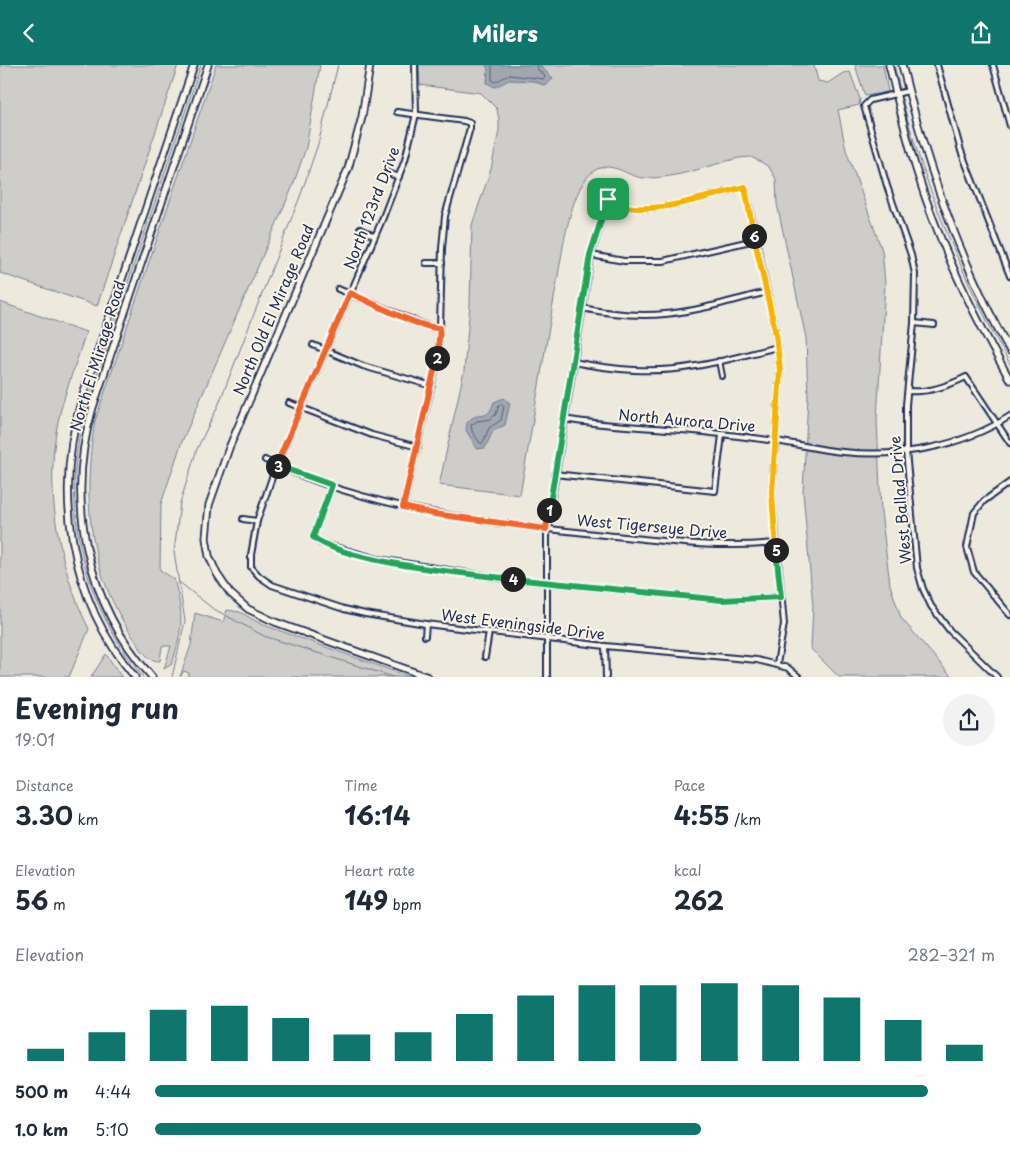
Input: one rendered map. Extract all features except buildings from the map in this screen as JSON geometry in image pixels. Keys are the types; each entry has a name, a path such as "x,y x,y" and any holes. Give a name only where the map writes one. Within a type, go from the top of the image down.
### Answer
{"street":[{"name":"North El Mirage Road","path":"135,677 102,628 84,589 71,533 68,503 68,464 73,431 83,395 194,65"},
{"name":"North El Mirage Road","path":"152,677 119,632 97,586 84,539 80,503 80,472 85,435 93,407 208,65"},
{"name":"North Old El Mirage Road","path":"370,65 362,117 348,169 229,448 213,493 206,530 212,564 230,593 255,613 428,677"},
{"name":"North 123rd Drive","path":"252,567 251,555 257,521 276,466 399,177 416,114 415,65"},
{"path":"888,65 917,173 945,246 979,323 1010,380"},
{"path":"902,65 929,162 944,206 965,257 1010,351"},
{"path":"937,65 961,151 1010,276"},
{"path":"993,65 1010,126"},
{"path":"896,94 908,91"},
{"name":"West Ballad Drive","path":"896,94 870,100 864,106 887,186 911,255 916,296 908,391 906,451 913,540 923,589 931,606 950,631 997,677"},
{"path":"397,112 470,123 466,147 445,216 440,328 432,386 403,507"},
{"path":"386,172 399,177"},
{"path":"547,677 546,529 590,255 608,199 614,204 660,207 745,187 778,347 780,371 772,493 775,543 784,625 777,664"},
{"path":"360,229 374,236"},
{"path":"590,255 624,261 663,261 755,240"},
{"path":"426,263 442,263"},
{"path":"338,289 420,323 440,328"},
{"path":"582,308 644,317 676,315 767,292"},
{"path":"914,323 934,325"},
{"path":"313,345 379,371 432,386"},
{"path":"573,362 605,368 663,370 719,361 778,347"},
{"path":"719,361 722,376"},
{"path":"908,391 920,392 966,377 1010,443"},
{"path":"289,403 372,435 418,447"},
{"name":"North Aurora Drive","path":"564,419 586,423 776,441 844,452 906,451 961,440 998,424 1010,416"},
{"path":"554,474 715,491 722,435"},
{"name":"West Tigerseye Drive","path":"265,460 276,466 332,485 403,507 434,514 546,529 723,546 775,543"},
{"path":"1010,482 984,501 974,513 967,547 974,572 1010,615"},
{"path":"332,485 313,537 321,543 353,553 411,566 546,583 722,600 781,597"},
{"path":"243,519 257,521"},
{"name":"West Eveningside Drive","path":"252,567 259,576 272,585 327,604 366,614 426,625 605,646 725,656 777,664 799,677"},
{"path":"425,636 426,625"},
{"path":"485,657 489,632"},
{"path":"605,646 606,677"}],"shaded area":[{"path":"0,65 178,65 97,306 0,273"},
{"path":"216,65 320,65 306,148 292,188 181,444 161,504 160,570 174,579 181,612 180,631 172,664 164,669 171,646 162,646 160,661 147,656 118,612 106,586 92,533 89,506 91,450 95,421"},
{"path":"419,65 814,65 818,81 828,83 843,73 850,72 860,99 859,105 838,110 846,150 882,250 885,283 877,419 881,512 890,585 901,618 952,677 839,677 811,649 813,606 803,492 808,397 806,338 777,204 776,179 769,167 751,157 739,158 680,174 657,178 640,178 608,167 598,169 590,175 583,184 572,207 564,241 520,495 439,485 464,371 470,305 472,225 491,169 499,131 499,120 497,109 481,93 420,85"},
{"path":"855,65 883,65 888,92 865,96"},
{"path":"0,302 86,332 61,409 55,436 53,464 53,492 61,550 68,577 89,629 69,677 0,677"},
{"path":"227,610 240,612 261,624 410,677 188,677 189,673 184,671 180,677 191,645 195,613 223,622"},
{"path":"106,654 120,675 122,677 91,677"}],"water":[{"path":"486,65 539,65 553,78 546,86 533,81 509,80 495,87 487,83 488,69"},
{"path":"504,398 510,403 505,425 493,431 485,448 477,449 466,430 467,423 475,417 488,413 494,402"}],"waterway":[{"path":"143,677 121,647 103,615 90,581 80,546 75,510 75,474 79,438 88,401 201,65"},
{"path":"172,677 185,621 174,552 180,503 197,449 218,406 301,194 318,144 338,65"},
{"path":"894,65 900,89"},
{"path":"902,99 923,168 948,235 977,301 1010,364"},
{"path":"179,582 212,608 264,636 393,677"}],"route":[{"path":"745,187 778,347 780,371 772,493 781,597 752,600 722,600 499,578 411,566 378,559 321,543 313,537 332,485 276,466 350,293 420,323 440,328 432,386 403,507 434,514 546,529 590,255 602,211 608,199 614,204 642,208 660,207 745,187"}]}
